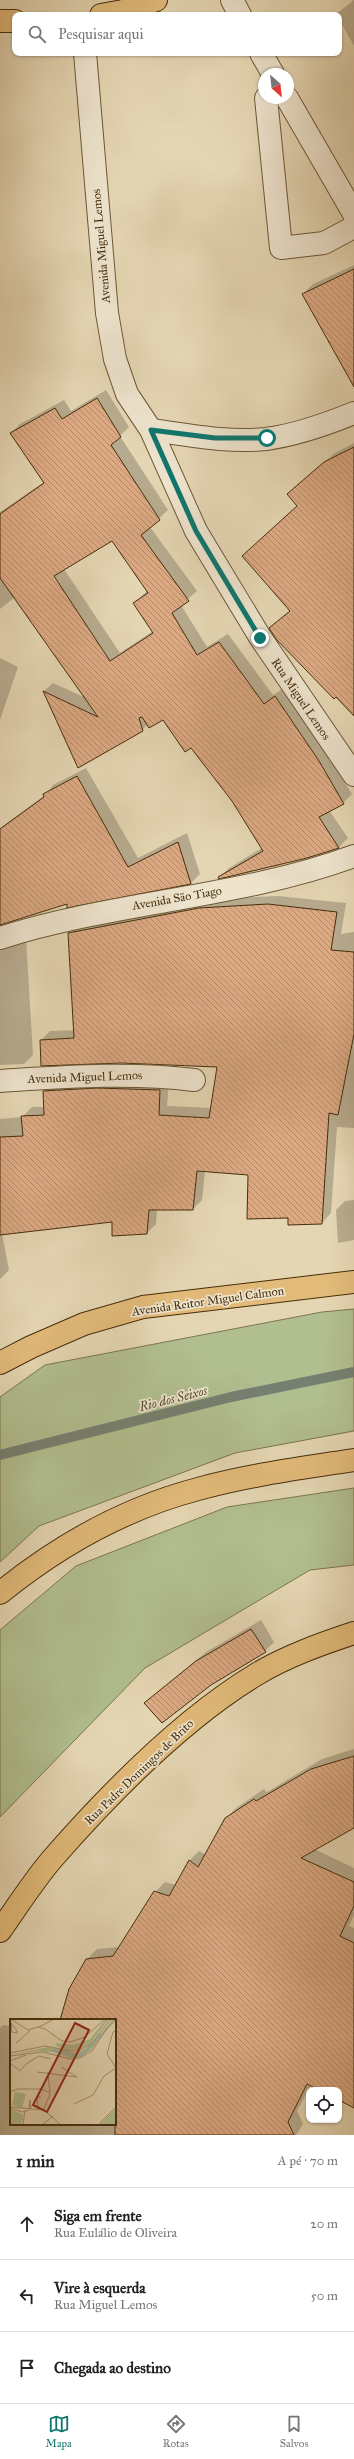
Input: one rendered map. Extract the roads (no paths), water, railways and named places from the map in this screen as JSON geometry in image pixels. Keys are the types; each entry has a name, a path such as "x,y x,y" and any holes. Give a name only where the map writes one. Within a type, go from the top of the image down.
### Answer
{"main road":[{"path":"118,12 156,0"},
{"path":"0,21 12,21"},
{"name":"Avenida Reitor Miguel Calmon","path":"0,1364 31,1347 84,1324 143,1307 354,1282"},
{"path":"0,1592 74,1540 131,1513 197,1489 259,1475 354,1460"},
{"name":"Rua Padre Domingos de Brito","path":"0,1931 52,1859 120,1788 189,1722 257,1674 317,1645 354,1633"}],"street":[{"path":"232,0 238,12"},
{"name":"Avenida Miguel Lemos","path":"85,56 108,321 115,359 126,394 151,430"},
{"path":"262,56 263,68"},
{"path":"263,56 270,68"},
{"path":"267,104 281,248 324,243 354,227"},
{"path":"290,104 354,214"},
{"path":"151,430 215,438 267,438 328,424 354,413"},
{"name":"Rua Miguel Lemos","path":"151,430 172,481 200,538 260,638 354,775"},
{"name":"Avenida São Tiago","path":"0,938 37,926 102,911 272,882 354,856"},
{"name":"Avenida Miguel Lemos","path":"0,1081 100,1074 152,1075 194,1080"}],"waterway":[{"name":"Rio dos Seixos","path":"0,1455 231,1397 354,1372"}]}
